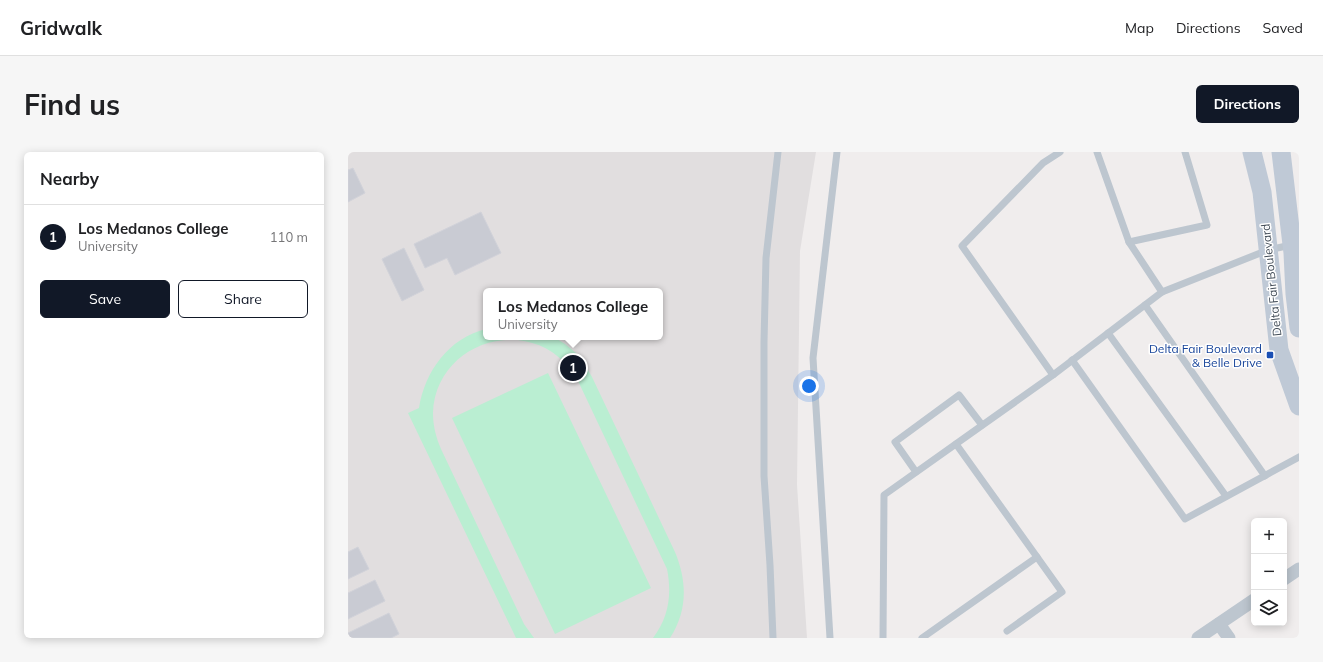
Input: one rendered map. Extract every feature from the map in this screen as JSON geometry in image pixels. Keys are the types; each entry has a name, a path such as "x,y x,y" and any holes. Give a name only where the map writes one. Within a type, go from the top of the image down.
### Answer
{"main road":[{"name":"Delta Fair Boulevard","path":"1252,152 1262,192 1279,350 1299,406"},
{"name":"Delta Fair Boulevard","path":"1281,152 1292,245 1299,328"}],"street":[{"path":"1287,577 1299,569"},
{"path":"1198,638 1251,602"},
{"path":"1219,624 1229,638"}],"lane":[{"path":"773,638 764,476 764,342 766,258 778,152"},
{"path":"830,638 813,358 837,152"},
{"path":"1053,375 962,246 1043,162 1060,152"},
{"path":"1097,152 1129,242 1162,292"},
{"path":"1129,242 1207,225 1185,152"},
{"path":"883,638 884,495 1053,375 1162,292 1268,250 1292,245"},
{"path":"1145,305 1265,476"},
{"path":"1108,333 1226,496"},
{"path":"1072,360 1185,519 1299,457"},
{"path":"916,472 895,442 959,395 982,425"},
{"path":"956,444 1062,592 1007,631"},
{"path":"922,638 1037,557"}],"shaded area":[{"path":"348,152 816,152 800,251 797,485 807,638 348,638"}],"green space":[{"path":"483,330 483,340 504,340 482,345 464,355 448,370 437,390 433,413 435,431 441,449 524,624 534,638 516,638 408,413 419,408 427,381 441,358 450,348 473,333"},
{"path":"504,340 559,340 576,353 592,377 679,563 682,574 684,595 683,606 676,627 670,638 653,638 663,622 668,605 669,587 667,569 579,383 565,363 546,349 525,341"},
{"path":"548,373 651,588 555,634 452,418"}],"building":[{"path":"353,168 365,193 348,202 348,170"},
{"path":"481,212 501,253 455,275 447,258 425,268 414,244"},
{"path":"404,248 424,290 402,301 382,259"},
{"path":"358,547 369,569 348,579 348,552"},
{"path":"375,580 385,601 348,619 348,593"},
{"path":"389,613 399,634 391,638 348,638 348,633"}],"place":[{"name":"Delta Fair Boulevard & Belle Drive","path":"1270,355"},
{"name":"Los Medanos College","path":"573,368"}]}
